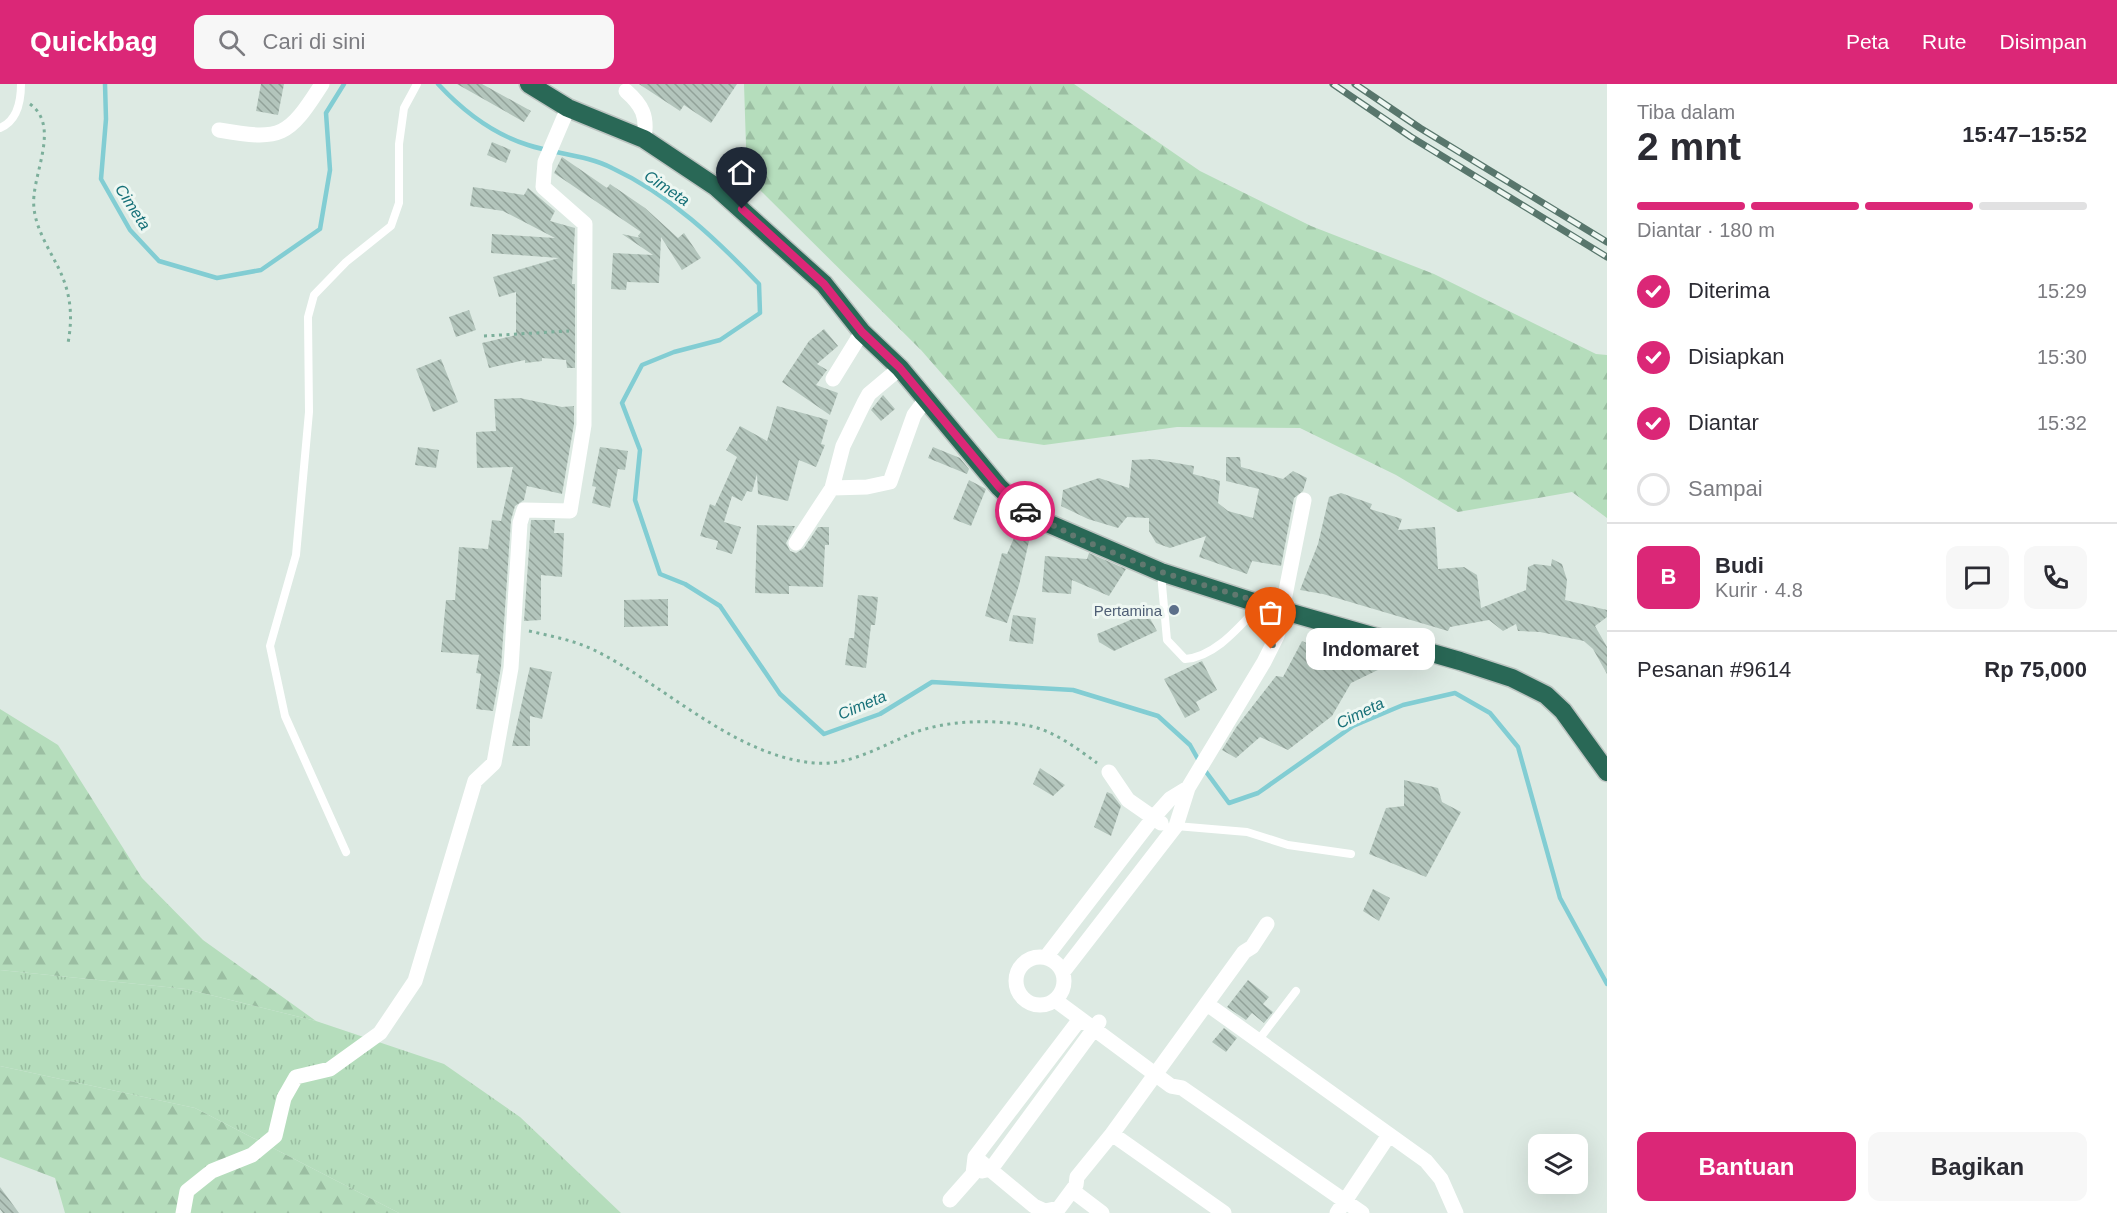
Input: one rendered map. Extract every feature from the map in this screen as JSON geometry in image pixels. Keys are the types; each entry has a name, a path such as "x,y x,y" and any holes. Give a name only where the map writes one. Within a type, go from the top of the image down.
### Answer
{"highway":[{"path":"529,84 568,108 644,139 716,187 755,220 824,284 862,332 900,368 999,487 1019,506 1038,519 1161,572 1260,604 1460,661 1529,687 1546,695 1563,711 1607,772"}],"street":[{"path":"219,130 251,136 277,134 290,128 302,117 322,84"},
{"path":"626,91 640,104 644,112 644,139"},
{"path":"183,1213 187,1191 212,1171 252,1155 275,1136 284,1098 296,1077 330,1069 380,1033 415,981 475,781 494,763 515,628 520,524 524,510 570,511 583,442 585,224 543,187 545,162 568,108"},
{"path":"833,379 862,332"},
{"path":"796,543 832,488 843,446 864,403 870,394 900,368"},
{"path":"832,488 883,486 890,482 915,415 926,399"},
{"path":"1063,972 1174,828 1192,782 1264,662 1277,636 1304,500"},
{"path":"1109,772 1128,800 1154,818 1174,828"},
{"path":"1046,957 1154,818 1170,799 1192,782"},
{"path":"975,1157 1034,1206 1045,1211 1059,1209 1075,1188 1077,1177 1116,1136 1211,1007 1244,952 1252,947 1267,924"},
{"path":"1038,956 1046,957 1059,966 1063,972 1064,987 1058,997 1041,1006 1027,1002 1017,991 1015,976 1024,962 1038,956"},
{"path":"1058,997 1080,1019 1097,1025"},
{"path":"1058,997 1162,1073 1171,1086 1182,1088 1341,1207 1362,1213"},
{"path":"1211,1007 1426,1161 1441,1179 1456,1213"},
{"path":"973,1174 975,1157 1080,1019"},
{"path":"950,1200 973,1174 991,1169 1097,1025"},
{"path":"1341,1207 1389,1135"},
{"path":"1116,1136 1224,1213"},
{"path":"1075,1188 1102,1213"}],"lane":[{"path":"0,128 6,125 16,112 21,98 21,84"},
{"path":"346,852 285,716 270,646 296,555 309,412 308,317 314,295 346,262 391,226 399,203 399,144 404,108 417,84"},
{"path":"1161,572 1167,640 1185,658 1197,658 1221,643 1260,604"},
{"path":"1174,828 1247,832 1288,845 1351,854"},
{"path":"1257,1042 1296,991"}],"path":[{"path":"21,98 35,108 42,120 45,134 34,184 34,209 44,240 69,296 72,319 68,343"},
{"path":"484,336 583,331"},
{"path":"515,628 564,638 594,650 719,727 794,760 816,763 841,761 868,754 915,732 977,722 1031,726 1071,744 1109,772"}],"green space":[{"path":"744,84 1074,84 1200,171 1311,226 1434,274 1596,354 1607,355 1607,518 1572,492 1458,512 1396,475 1300,428 1177,427 1044,445 998,438 921,350 747,177"},
{"path":"0,709 58,745 142,878 203,940 316,1021 186,989 0,970"},
{"path":"0,970 186,989 316,1021 444,1064 520,1117 621,1213 399,1213 195,1108 0,1066"},
{"path":"0,1066 195,1108 399,1213 65,1213 55,1178 0,1157"}],"building":[{"path":"261,84 284,84 278,115 256,111"},
{"path":"457,84 482,84 531,111 524,122"},
{"path":"639,84 737,84 711,123 684,105 680,111"},
{"path":"492,142 511,150 506,163 487,155"},
{"path":"562,157 607,188 610,184 645,208 678,238 684,233 701,258 682,270 661,237 659,283 627,282 626,290 611,289 613,253 653,255 622,234 641,238 638,236 641,232 554,173"},
{"path":"473,187 524,195 528,188 555,211 550,221 575,228 572,284 575,284 575,368 567,368 566,360 542,358 542,361 525,363 525,360 489,368 482,343 516,335 516,292 499,297 493,277 559,258 491,253 492,234 555,238 503,211 470,206"},
{"path":"469,310 476,330 456,337 449,317"},
{"path":"824,329 838,346 817,364 827,370 816,385 838,393 830,415 782,382 809,341"},
{"path":"441,359 458,402 433,412 416,369"},
{"path":"883,395 895,409 881,421 871,410"},
{"path":"520,398 562,407 574,406 574,424 562,494 527,486 524,500 515,506 511,520 501,667 493,711 476,709 481,674 476,673 479,655 441,652 446,600 455,600 459,547 488,549 492,520 501,521 513,467 477,468 476,432 496,431 494,399"},
{"path":"777,406 828,420 821,444 825,445 816,467 799,460 788,501 758,494 757,474 752,492 747,491 742,501 732,496 724,522 741,527 732,554 716,549 718,541 700,536 710,504 715,506 737,457 726,450 740,426 767,441"},
{"path":"418,447 439,450 436,468 415,465"},
{"path":"600,447 628,451 625,470 618,469 610,508 592,503 596,487 592,486"},
{"path":"933,447 960,458 969,469 967,474 928,458"},
{"path":"1226,457 1240,457 1241,467 1283,479 1293,471 1307,478 1303,491 1294,498 1281,566 1252,561 1247,574 1199,557 1206,536 1170,548 1156,543 1149,531 1149,518 1127,517 1118,528 1088,519 1061,506 1063,490 1099,478 1129,488 1132,460 1153,459 1194,466 1193,474 1220,481 1218,503 1228,511 1253,518 1259,489 1226,481"},
{"path":"969,480 986,489 971,526 953,519"},
{"path":"1341,493 1372,504 1370,509 1402,519 1398,530 1435,527 1438,569 1464,567 1477,575 1481,608 1526,590 1528,567 1535,564 1551,566 1552,559 1562,564 1567,580 1565,600 1607,610 1607,617 1595,626 1607,647 1607,674 1593,649 1584,641 1540,632 1518,631 1516,624 1503,631 1489,620 1450,627 1448,631 1323,594 1300,590 1318,544 1329,497"},
{"path":"531,520 555,520 554,533 564,533 562,577 541,575 541,620 524,621"},
{"path":"1021,522 1032,528 1019,585 1007,623 985,616 1002,553 1007,554"},
{"path":"757,525 795,526 786,543 790,551 796,553 804,548 818,527 829,527 829,545 825,545 823,587 789,586 789,594 755,593"},
{"path":"1089,553 1126,569 1109,596 1072,580 1071,594 1042,592 1045,556 1087,559"},
{"path":"858,595 878,597 875,625 871,625 866,668 845,665 849,638 854,638"},
{"path":"668,599 668,626 624,627 624,600"},
{"path":"1147,613 1157,631 1114,651 1099,642 1097,634"},
{"path":"1013,615 1036,618 1033,644 1009,641"},
{"path":"1345,640 1360,644 1355,661 1380,650 1386,666 1351,683 1332,716 1288,750 1260,737 1236,758 1222,750 1237,726 1276,676 1283,677 1302,641 1335,655"},
{"path":"1202,661 1217,690 1196,702 1200,710 1185,718 1164,679"},
{"path":"530,667 552,672 542,719 530,716 530,746 512,746"},
{"path":"1040,768 1065,785 1053,796 1033,784"},
{"path":"1404,780 1438,788 1442,802 1461,812 1426,877 1369,854 1386,808 1404,806"},
{"path":"1107,792 1112,794 1121,806 1111,836 1094,827"},
{"path":"1373,889 1390,898 1379,921 1363,911"},
{"path":"1248,980 1269,997 1263,1004 1273,1012 1264,1023 1252,1013 1246,1020 1227,1007"},
{"path":"1224,1028 1237,1038 1226,1052 1212,1042"},
{"path":"0,1187 19,1213 3,1213 0,1209"}],"waterway":[{"name":"Cimeta","path":"105,84 106,119 101,179 130,230 159,261 217,278 261,270 320,229 330,170 326,113 344,84"},
{"name":"Cimeta","path":"438,84 468,112 503,135 538,148 582,157 602,164 653,191 691,219 759,284 760,313 720,340 674,352 642,365 622,403 640,450 635,500 660,574 685,584 720,606 780,694 824,734 880,714 932,682 1073,690 1158,716 1190,745 1199,761"},
{"name":"Cimeta","path":"1204,769 1229,803 1258,793 1353,726 1403,705 1455,693 1490,713 1518,747 1560,898 1607,984"}],"railway":[{"path":"1333,84 1411,137 1607,257"},
{"path":"1355,84 1420,128 1607,242"}],"way so far":[{"path":"1025,511 1080,539 1161,572 1282,609 1277,636 1271,649"}],"place":[{"name":"Pertamina","path":"1174,610"},
{"name":"Indomaret","path":"1271,649"}],"route":[{"path":"742,209 824,284 862,332 900,368 999,487 1025,511"}]}
